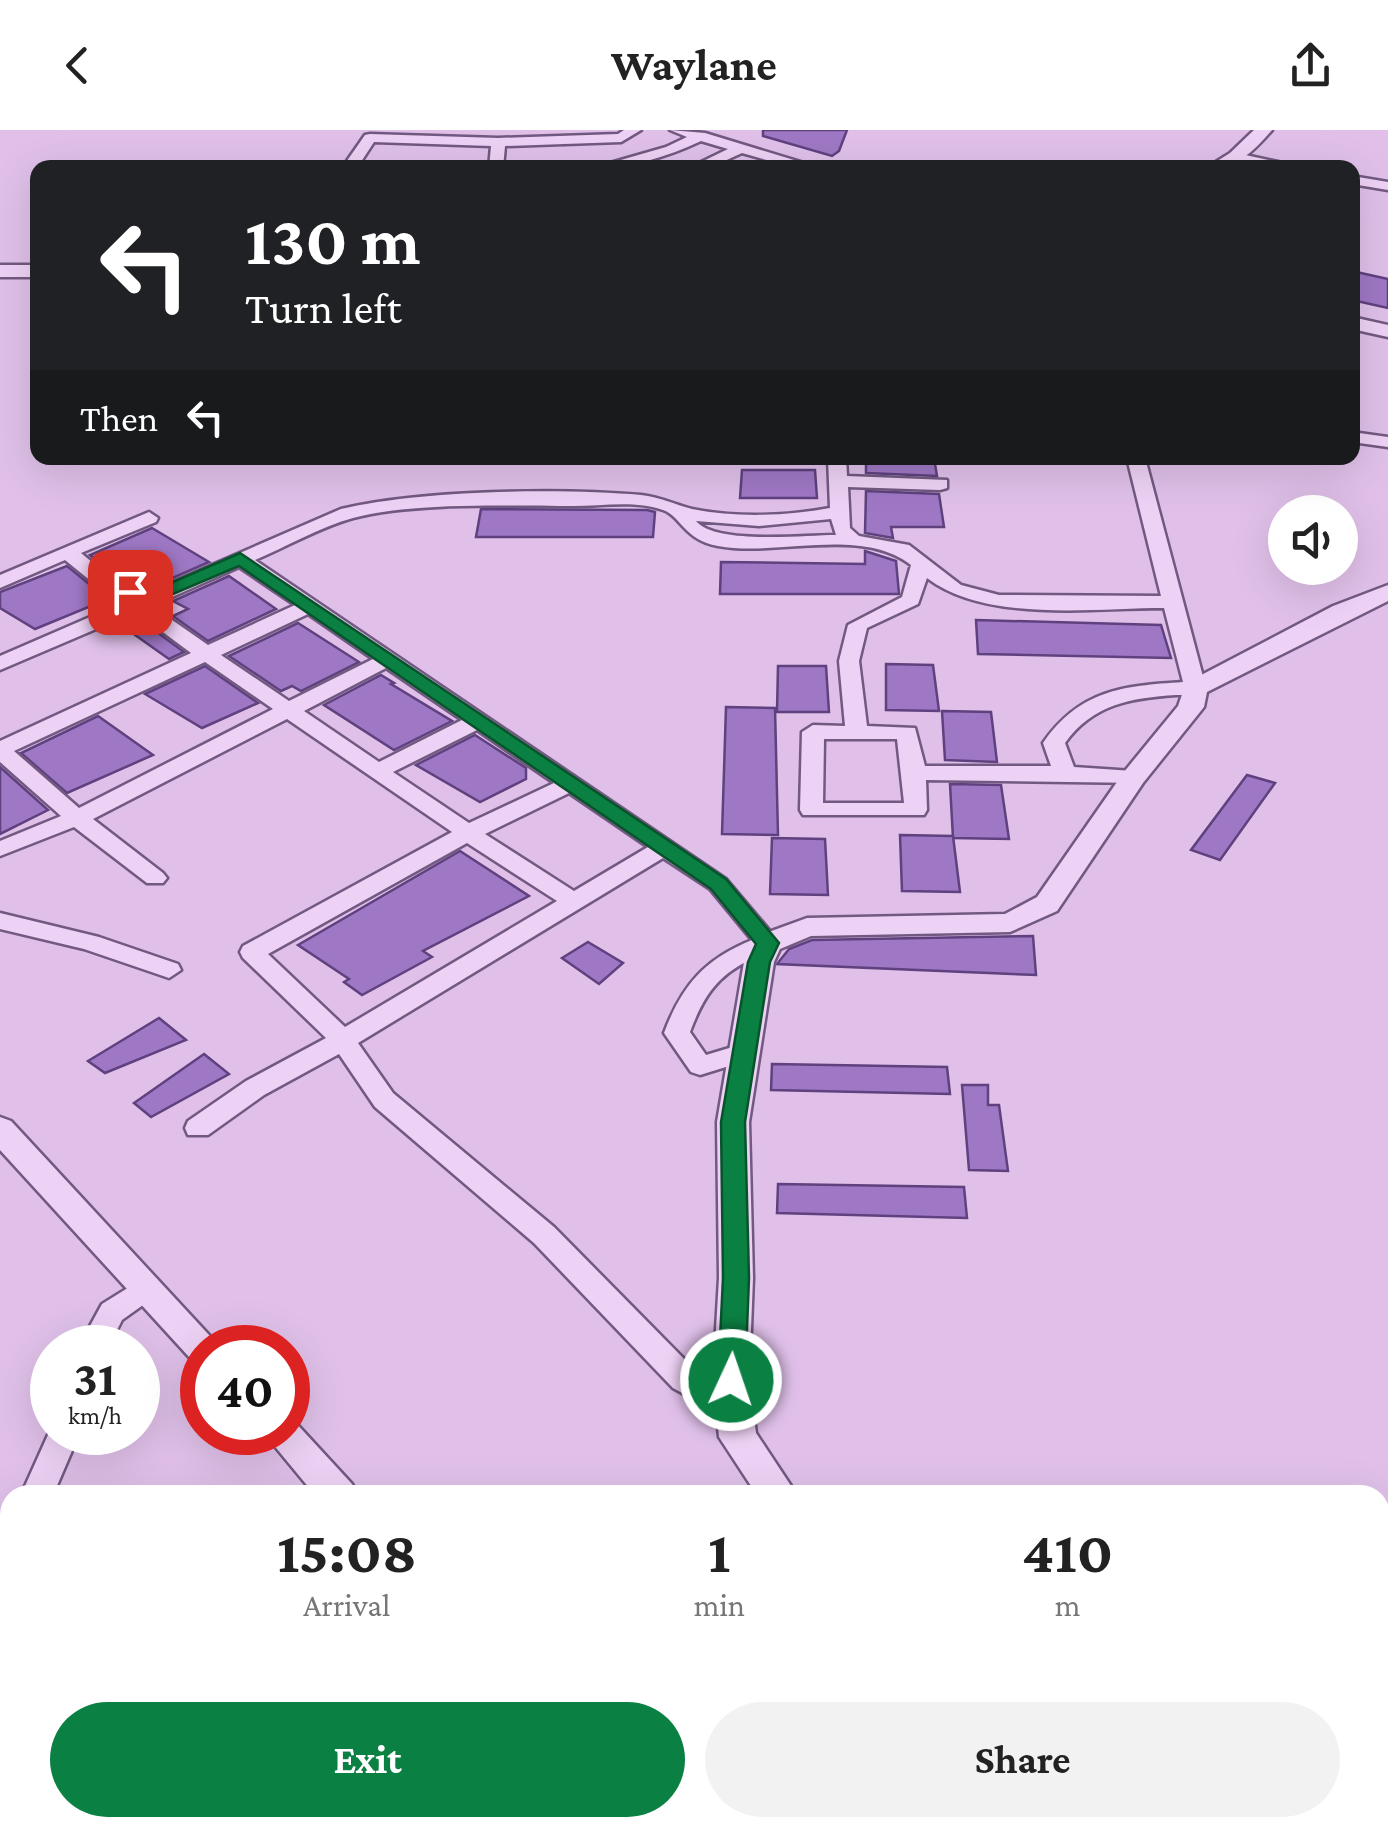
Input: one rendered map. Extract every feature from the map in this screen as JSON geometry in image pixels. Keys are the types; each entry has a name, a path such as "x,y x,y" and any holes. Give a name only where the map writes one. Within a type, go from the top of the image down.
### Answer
{"street":[{"path":"355,160 370,138 498,142 622,138 634,130"},
{"path":"678,130 784,160"},
{"path":"1232,160 1264,130"},
{"path":"632,160 671,150 700,136"},
{"path":"497,160 498,142"},
{"path":"714,160 742,148"},
{"path":"1236,158 1246,160"},
{"path":"1360,181 1388,186"},
{"path":"0,271 30,270"},
{"path":"1360,324 1388,331"},
{"path":"1360,438 1388,442"},
{"path":"837,465 841,529 852,541"},
{"path":"742,1066 700,1066 677,1034 698,983 725,960 806,927 1010,922 1047,904 1133,778 1190,707 1196,688 1138,465"},
{"path":"838,481 940,484"},
{"path":"0,664 348,513 482,499 640,500 727,522 810,518 840,512"},
{"path":"679,512 694,531 720,542 852,541 902,549 954,589 974,597 1172,602"},
{"path":"0,582 149,518"},
{"path":"67,552 109,586 130,592 148,614 574,901"},
{"path":"240,558 666,846 718,884 768,943"},
{"path":"857,733 849,661 858,625 911,600 921,565"},
{"path":"1065,773 1054,743 1065,724 1085,707 1132,692 1196,688 1342,611 1388,592"},
{"path":"155,878 77,818 0,749 310,606"},
{"path":"0,849 77,818 388,660"},
{"path":"377,771 478,721"},
{"path":"812,732 908,734 915,773 916,810 811,810 812,732"},
{"path":"915,773 1065,773 1133,778"},
{"path":"570,784 468,833 252,952 343,1040 384,1100 544,1235 684,1379 710,1396"},
{"path":"198,1128 255,1088 343,1040 666,846"},
{"path":"0,921 169,970"},
{"path":"768,943 759,962 733,1122 736,1278 731,1380 738,1436 771,1485"},
{"path":"0,1129 181,1325"},
{"path":"106,1325 112,1312 147,1288"},
{"path":"41,1485 54,1455"},
{"path":"302,1455 330,1485"}],"building":[{"path":"763,130 847,130 839,151 832,156 763,136"},
{"path":"1360,273 1388,279 1388,308 1360,302"},
{"path":"866,465 935,465 937,476 866,473"},
{"path":"742,470 815,470 817,498 740,498"},
{"path":"866,491 939,494 944,527 891,527 893,538 865,533"},
{"path":"481,509 647,510 655,512 653,537 476,537"},
{"path":"152,528 209,562 150,588 118,579 90,555"},
{"path":"865,551 896,561 899,594 720,594 721,562 865,564"},
{"path":"67,566 100,593 113,597 35,629 0,608 0,592"},
{"path":"229,576 276,609 208,641 173,616 188,609 173,601"},
{"path":"976,620 1161,625 1171,658 978,654"},
{"path":"298,623 359,662 301,691 292,686 281,691 229,656"},
{"path":"150,627 184,652 169,659 135,635"},
{"path":"886,664 933,665 939,711 886,710"},
{"path":"205,666 258,703 202,728 145,694"},
{"path":"778,666 826,666 829,712 777,712"},
{"path":"381,675 452,721 394,750 324,705"},
{"path":"726,707 775,708 778,835 722,834"},
{"path":"942,711 991,712 997,762 945,760"},
{"path":"98,716 153,755 67,793 21,753"},
{"path":"475,735 526,768 526,779 480,802 416,765"},
{"path":"0,767 48,810 0,834"},
{"path":"1247,775 1275,783 1220,860 1191,850"},
{"path":"950,784 1001,785 1009,839 953,838"},
{"path":"900,835 953,836 960,892 902,891"},
{"path":"772,838 825,839 828,895 770,894"},
{"path":"460,851 529,896 423,951 432,957 362,995 344,982 349,979 298,945"},
{"path":"1033,936 1036,975 777,964 789,949 812,940"},
{"path":"588,942 623,963 599,984 562,958"},
{"path":"159,1018 186,1040 105,1073 88,1061"},
{"path":"204,1054 229,1074 151,1117 134,1103"},
{"path":"772,1064 947,1067 950,1094 771,1090"},
{"path":"962,1085 988,1085 988,1105 999,1105 1008,1171 969,1170"},
{"path":"778,1184 964,1187 967,1218 777,1213"}],"route":[{"path":"130,592 140,603 240,558 666,846 718,884 768,943 759,962 733,1122 736,1278 731,1380"}]}
